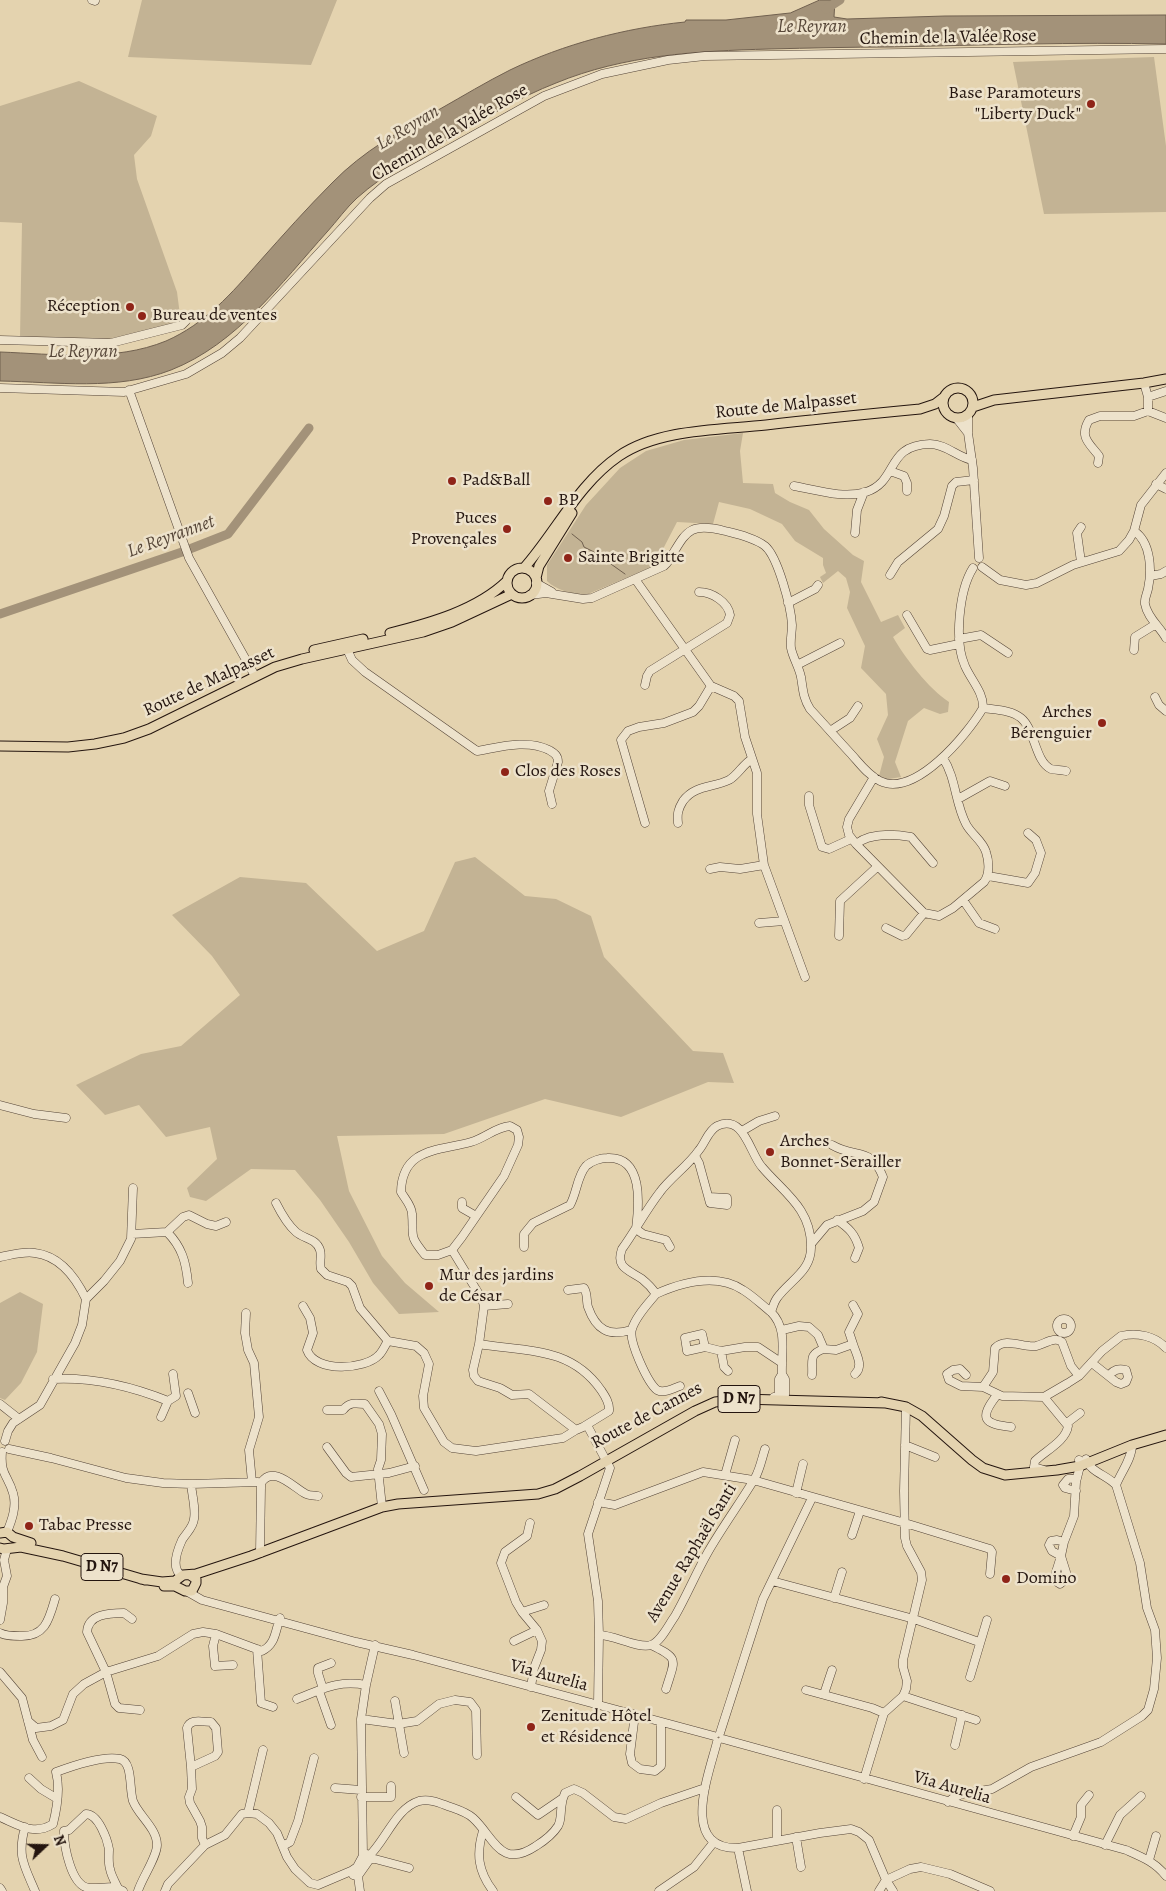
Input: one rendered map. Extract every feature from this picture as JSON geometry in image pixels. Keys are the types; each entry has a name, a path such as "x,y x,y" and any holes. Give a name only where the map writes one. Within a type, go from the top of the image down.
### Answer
{"main road":[{"path":"994,400 958,419 946,412 944,407 944,397 950,390 955,388 964,389 971,395 994,400 1144,384 1166,379"},
{"path":"971,395 971,411"},
{"name":"Route de Malpasset","path":"524,568 579,495 598,474 628,450 646,442 689,433 920,409 935,404 944,397"},
{"name":"Route de Malpasset","path":"920,409 946,412"},
{"name":"Route de Malpasset","path":"536,580 539,566 582,498 599,478 614,466 656,440"},
{"path":"524,568 531,571 536,580 536,588 530,595 521,598 512,594 507,586 507,581 513,571 524,568"},
{"name":"Route de Malpasset","path":"0,746 68,747 124,738 149,729 275,660 430,622 483,599 507,581"},
{"name":"Route de Malpasset","path":"0,741 68,742 122,733 146,724 254,673 423,632 452,622 512,594"},
{"name":"Route de Cannes","path":"520,1495 554,1484 604,1461 623,1447 713,1398 744,1393 886,1403 906,1407 922,1416 983,1468 995,1473 1013,1475 1052,1471 1166,1435"},
{"name":"Route de Cannes","path":"184,1582 382,1507 398,1504 538,1494 548,1491 580,1476 695,1411 715,1402 729,1399 785,1396"},
{"name":"Route de Cannes","path":"961,1450 996,1468 1013,1470 1082,1463"},
{"path":"4,1549 13,1544 7,1534"},
{"name":"D N7","path":"7,1534 63,1556"},
{"name":"D N7","path":"4,1549 20,1547 63,1556 141,1579 162,1582 184,1582"},
{"name":"Route de Cannes","path":"196,1585 205,1576 255,1555"},
{"path":"184,1582 196,1579 196,1585"}],"street":[{"name":"Chemin de la Valée Rose","path":"0,388 69,391 129,390 186,374 222,353 246,332 370,198 386,184 544,96 602,74 668,60 705,56 1166,49"},
{"path":"0,340 111,343 182,325 186,321"},
{"path":"1144,384 1148,397 1148,411"},
{"path":"129,390 186,550 254,673"},
{"path":"1148,397 1166,391"},
{"path":"971,411 968,433 974,480 978,558"},
{"path":"1098,463 1099,456 1084,436 1089,420 1100,416 1134,416 1148,411 1166,418"},
{"path":"958,419 968,433"},
{"path":"794,486 842,495 864,492 882,482 901,453 908,448 922,445 939,445 972,460"},
{"path":"890,471 904,476 907,483 907,491"},
{"path":"982,567 1000,580 1026,585 1037,583 1081,562 1119,551 1130,540 1141,505 1166,473"},
{"path":"890,575 898,562 938,529 944,516 952,486 956,482 974,480"},
{"path":"1156,484 1166,490"},
{"path":"855,533 857,510 864,492"},
{"path":"1081,527 1078,533 1081,562"},
{"path":"530,595 556,594 582,599 601,594 667,563 689,531 698,528 718,529 762,544 774,560 788,603 792,624 791,646 805,702 874,777 881,782 890,784 908,781 922,775 943,758 983,708 981,696 960,656 959,641 965,583 973,568 972,561 978,558"},
{"path":"1134,531 1139,534 1146,544 1150,576 1145,600 1146,607 1166,636"},
{"path":"978,558 983,561 982,567"},
{"path":"973,568 977,570 982,567"},
{"path":"1150,576 1166,571"},
{"path":"635,579 711,686 734,696 739,701 745,737 757,773 757,814 764,850 764,865 805,977"},
{"path":"536,580 556,594"},
{"path":"788,603 815,589 818,585"},
{"path":"645,685 650,671 722,628 727,623 730,615 726,603 706,592 699,592"},
{"path":"907,615 927,649 930,650 982,635 1008,653"},
{"path":"1134,650 1135,637 1156,624"},
{"path":"797,665 840,643"},
{"path":"347,649 352,660 365,672 477,751 512,745 539,745 555,753 558,762 549,791 552,804"},
{"path":"645,823 621,740 628,731 639,727 664,723 692,712 699,706 711,686"},
{"path":"1155,697 1159,705 1166,711"},
{"path":"830,731 850,718 858,706"},
{"path":"983,708 1009,712 1022,719 1028,728 1042,762 1050,769 1066,771"},
{"path":"678,823 677,814 679,807 688,795 696,789 731,778 752,758"},
{"path":"874,777 849,819 847,827 853,842 924,913 939,916 962,900 988,876 987,854 984,847 966,824 950,772 943,758"},
{"path":"958,799 990,781 1005,786"},
{"path":"809,796 809,805 822,848 829,849 893,834 911,836 933,863"},
{"path":"988,876 1028,883 1035,872 1041,853 1036,840 1028,833"},
{"path":"710,869 720,867 740,869 764,865"},
{"path":"839,936 840,901 878,867"},
{"path":"962,900 979,923 995,930"},
{"path":"886,928 902,936 906,935 924,913"},
{"path":"759,923 784,921"},
{"path":"0,1105 34,1114 66,1118"},
{"path":"742,1131 760,1121 775,1116"},
{"path":"656,1294 643,1280 624,1268 619,1256 622,1249 660,1192 694,1156 711,1130 725,1124 732,1125 742,1131 747,1138 760,1166 800,1206 811,1244 810,1257 805,1269 776,1300 771,1312"},
{"path":"510,1126 517,1130 519,1138 518,1145 504,1176 452,1250 430,1256 425,1255 415,1243 411,1233 412,1213 401,1192 404,1174 415,1159 427,1151 470,1142 502,1127 510,1126"},
{"path":"811,1244 827,1226 837,1220 863,1211 874,1202 883,1176 879,1166 873,1159 862,1154 843,1151 832,1144"},
{"path":"694,1156 699,1163 709,1197"},
{"path":"524,1247 524,1234 533,1222 570,1205 582,1171 587,1164 603,1158 621,1160 628,1165 634,1175 639,1191 636,1229"},
{"path":"7,1534 15,1506 14,1494 1,1472 3,1447 8,1431 19,1419 40,1405 75,1343 82,1326 86,1299 120,1261 132,1234 133,1188"},
{"path":"462,1202 462,1208 476,1216"},
{"path":"276,1203 293,1229 308,1238 320,1249 321,1269 327,1275 348,1282 352,1286 360,1308 388,1341 416,1346 424,1353 429,1364 423,1396 424,1408 444,1442 452,1448 476,1451 563,1438 609,1411 605,1396 598,1385 578,1366 566,1359 553,1355 479,1344"},
{"path":"132,1234 167,1232 182,1217 189,1215 207,1224 216,1226 226,1222"},
{"path":"837,1220 856,1237 860,1248 855,1258"},
{"path":"636,1229 643,1234 666,1240 670,1247"},
{"path":"167,1232 176,1241 186,1261 188,1283"},
{"path":"452,1250 482,1299 484,1306 479,1344 473,1370 478,1382 500,1388 516,1396 529,1394 582,1427 604,1461 606,1480 588,1534 598,1600 598,1704"},
{"path":"0,1257 37,1253 54,1260 69,1271 86,1299"},
{"path":"680,1386 663,1392 657,1390 637,1357 632,1344 631,1330 645,1307 656,1294 674,1286 692,1282 713,1281 730,1284 743,1290 779,1320 782,1330 782,1374 785,1379 785,1396"},
{"path":"568,1290 584,1288 588,1307 604,1331 616,1334 631,1330"},
{"path":"484,1306 508,1304"},
{"path":"853,1305 858,1314 849,1332 860,1363 855,1374"},
{"path":"303,1306 310,1318 313,1333 307,1350 310,1357 320,1362 340,1366 361,1365 380,1355 388,1341"},
{"path":"246,1313 245,1333 248,1350 254,1363 259,1417 249,1450 252,1482"},
{"path":"782,1330 809,1326 818,1336 824,1349"},
{"path":"983,1387 993,1372 993,1352 998,1345 1035,1346 1055,1340 1061,1336 1070,1366 1079,1376"},
{"path":"966,1375 960,1369 952,1370 947,1374 949,1380 961,1386 983,1387 997,1395 1044,1397 1079,1376 1110,1344 1121,1336 1150,1337 1158,1340 1166,1348"},
{"path":"812,1375 813,1354 815,1352 824,1349 836,1350 853,1344"},
{"path":"705,1347 720,1351 758,1347 782,1363"},
{"path":"720,1351 724,1367 728,1371"},
{"path":"1092,1362 1108,1375"},
{"path":"59,1369 69,1378"},
{"path":"173,1374 176,1396"},
{"path":"53,1379 69,1378 106,1381 168,1401"},
{"path":"161,1417 168,1401 176,1396 197,1390"},
{"path":"379,1391 415,1466 424,1490"},
{"path":"188,1392 195,1413"},
{"path":"997,1395 989,1405 986,1414 988,1421 993,1425 1011,1427"},
{"path":"1044,1397 1046,1402 1067,1423"},
{"path":"327,1410 343,1410 346,1405 355,1403 365,1404 379,1424 383,1443 379,1474 382,1507"},
{"path":"0,1404 19,1419"},
{"path":"864,1779 884,1713 903,1696 907,1681 903,1660 922,1580 917,1562 907,1546 905,1523 906,1407"},
{"path":"1039,1468 1042,1456 1066,1433 1067,1423 1080,1413"},
{"path":"725,1475 735,1440"},
{"path":"905,1444 935,1457"},
{"path":"1116,1485 1132,1451 1132,1445"},
{"path":"3,1447 126,1478 191,1484 260,1483"},
{"path":"328,1447 346,1473 351,1477 399,1472 415,1466"},
{"name":"Avenue Raphaël Santi","path":"599,1635 608,1635 640,1645 650,1645 656,1642 667,1629 712,1546 753,1480 765,1449"},
{"path":"948,1802 962,1794 992,1789 1031,1767 1101,1742 1142,1716 1148,1710 1155,1681 1157,1647 1156,1630 1147,1608 1140,1564 1116,1485 1082,1463 1077,1478 1074,1516 1061,1556 1052,1551 1049,1545 1051,1541 1064,1542"},
{"path":"796,1493 803,1464"},
{"path":"1013,1475 1039,1468 1052,1471"},
{"path":"598,1502 615,1505 703,1472 753,1480 990,1549 992,1552 990,1574"},
{"path":"255,1555 259,1542 260,1483 263,1479 272,1476 290,1481 309,1495 318,1496"},
{"path":"1076,1491 1065,1488 1063,1485 1068,1480 1077,1478"},
{"path":"184,1582 176,1571 175,1564 182,1540 192,1526 194,1519 191,1484"},
{"path":"812,1498 763,1599 718,1738 705,1788 702,1808 703,1825 708,1836 714,1842 728,1848 738,1848 843,1829 859,1832 872,1844 886,1880 893,1891"},
{"path":"852,1535 860,1511"},
{"path":"530,1523 527,1536 505,1552 501,1563 516,1602 537,1630 542,1641 541,1650 534,1668 531,1687"},
{"path":"0,1558 4,1549"},
{"path":"0,1620 2,1611 1,1586 7,1576 4,1549"},
{"path":"834,1598 842,1572"},
{"path":"772,1581 914,1618 979,1642"},
{"name":"Via Aurelia","path":"184,1582 202,1600 280,1618"},
{"name":"Via Aurelia","path":"196,1585 201,1596 212,1600 280,1618 356,1642 598,1704 1126,1850 1149,1860 1159,1867 1166,1876"},
{"path":"0,1633 5,1636 26,1636 43,1630 56,1599"},
{"path":"522,1612 544,1605"},
{"path":"132,1619 124,1613 103,1615 91,1620 87,1625 87,1632 106,1672 115,1704 119,1708 140,1710"},
{"path":"33,1730 51,1726 63,1720 70,1700 77,1690 106,1672 158,1656 193,1634 203,1632 216,1634 262,1651 268,1648 273,1641 280,1618"},
{"path":"970,1676 987,1620"},
{"path":"514,1641 537,1630"},
{"path":"216,1634 214,1646 215,1666 233,1665"},
{"path":"650,1645 669,1654 673,1659 674,1664 666,1689"},
{"path":"367,1857 361,1794 361,1719 375,1646"},
{"path":"256,1649 261,1703 273,1707"},
{"path":"330,1663 318,1668 321,1690 330,1725"},
{"path":"824,1694 832,1670"},
{"path":"0,1672 22,1698 28,1721 42,1757"},
{"path":"297,1699 339,1684 350,1683 366,1686"},
{"path":"806,1690 884,1713"},
{"path":"903,1696 976,1720"},
{"path":"361,1719 398,1724 417,1720 440,1704 455,1700 470,1702 476,1710 477,1755"},
{"path":"395,1701 404,1753"},
{"path":"635,1714 630,1754 632,1763 640,1770 655,1771 661,1766 661,1722"},
{"path":"955,1745 962,1715"},
{"path":"191,1767 215,1756 218,1752 216,1728 211,1722 191,1722 187,1728 192,1789 189,1796 190,1803 200,1821 202,1838 205,1845"},
{"path":"248,1813 263,1750"},
{"path":"283,1846 290,1842 298,1821 314,1758"},
{"path":"0,1817 35,1830 44,1830 53,1824 58,1780 56,1772 79,1764 99,1760 121,1759 127,1763 130,1769 129,1784 134,1802 157,1841 155,1852 138,1891"},
{"path":"29,1778 34,1784 56,1798"},
{"path":"335,1788 361,1794 391,1797 391,1786"},
{"path":"516,1797 538,1815 574,1789 583,1793 614,1817 626,1819 705,1788"},
{"path":"1074,1836 1081,1817 1081,1805 1089,1795"},
{"path":"1105,1845 1120,1815 1141,1796"},
{"path":"360,1891 354,1874 357,1866 384,1840 404,1809 419,1801 432,1801 468,1814 475,1820 494,1846 504,1852 516,1854 529,1851 546,1840 558,1826 563,1798"},
{"path":"776,1840 777,1810"},
{"path":"165,1891 168,1884 205,1845 225,1835 242,1814 248,1813 257,1814 268,1822 276,1832 287,1857 295,1869 310,1883 318,1885 354,1874"},
{"path":"53,1824 64,1831 69,1830 86,1814 90,1814 95,1818 109,1848 110,1869 120,1889 87,1888 80,1885 64,1845 64,1831"},
{"path":"25,1827 21,1843 22,1860 34,1891"},
{"path":"483,1831 478,1855 481,1868 493,1891"},
{"path":"1149,1860 1156,1836"},
{"path":"796,1837 801,1867"},
{"path":"659,1891 694,1867 714,1842"},
{"path":"738,1848 746,1891"},
{"path":"367,1857 408,1868"},
{"path":"879,1891 886,1880 910,1868 921,1867 950,1874 990,1891"}],"shaded area":[{"path":"142,0 337,0 311,65 128,57"},
{"name":"Base Paramoteurs \"Liberty Duck\"","path":"1154,57 1166,146 1166,212 1044,214 1013,62"},
{"path":"79,81 157,116 151,136 134,155 137,179 177,292 181,323 103,340 20,338 22,223 0,222 0,106"},
{"path":"743,433 740,451 743,483 773,484 775,493 809,510 824,529 853,555 864,561 861,582 881,622 898,615 905,628 893,637 918,672 949,702 948,712 940,714 924,708 908,721 895,762 901,777 889,779 879,776 884,757 877,739 888,715 886,694 861,668 865,646 847,608 850,592 846,578 838,571 823,583 820,577 826,573 823,558 795,541 782,524 750,509 719,502 713,524 677,522 663,549 669,552 659,564 588,594 566,592 547,581 547,565 586,505 620,468 646,451 684,440"},
{"path":"475,857 525,896 556,899 591,916 604,957 693,1051 723,1053 734,1083 708,1082 621,1117 545,1099 444,1134 337,1136 349,1191 382,1256 405,1283 439,1312 399,1314 373,1283 349,1242 320,1200 295,1170 251,1169 206,1201 190,1197 187,1188 217,1159 210,1127 166,1137 139,1105 105,1115 76,1085 141,1054 181,1046 240,995 212,956 172,915 240,877 306,883 377,951 424,931 455,862"},
{"path":"20,1292 43,1304 37,1352 21,1383 5,1400 0,1398 0,1303"}],"water":[{"name":"Le Reyran","path":"820,0 835,0 834,17 847,19 945,16 1166,15 1166,44 1028,44 715,51 661,56 608,66 556,83 530,95 416,157 379,180 349,206 256,310 217,345 195,359 171,370 130,381 87,384 0,381 0,352 84,355 126,352 146,348 180,334 217,307 313,202 356,161 397,133 510,70 552,52 595,38 640,28 685,22 686,20 726,20 790,13"}],"waterway":[{"path":"826,9 840,0"},
{"name":"Le Reyrannet","path":"0,614 182,552 228,534 309,428"},
{"path":"572,534 582,542 584,547 625,574"}],"place":[{"name":"Base Paramoteurs \"Liberty Duck\"","path":"1091,104"},
{"name":"Réception","path":"130,307"},
{"name":"Bureau de ventes","path":"142,316"},
{"name":"Pad&Ball","path":"452,481"},
{"name":"BP","path":"548,501"},
{"name":"Puces Provençales","path":"507,529"},
{"name":"Sainte Brigitte","path":"568,558"},
{"name":"Arches Bérenguier","path":"1102,723"},
{"name":"Clos des Roses","path":"505,772"},
{"name":"Arches Bonnet-Serailler","path":"770,1152"},
{"name":"Mur des jardins de César","path":"429,1286"},
{"name":"Tabac Presse","path":"29,1526"},
{"name":"Domino","path":"1006,1579"},
{"name":"Zenitude Hôtel et Résidence","path":"531,1727"}]}
